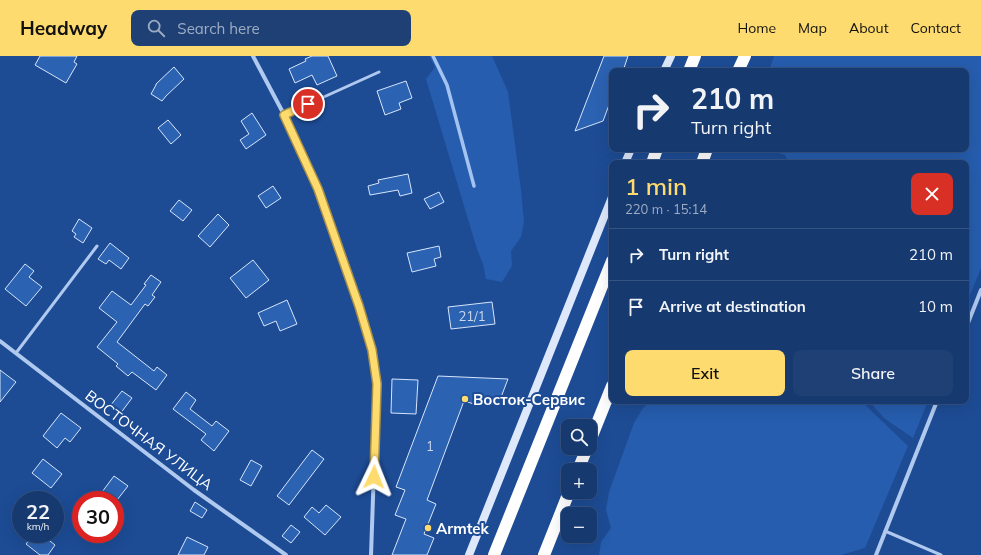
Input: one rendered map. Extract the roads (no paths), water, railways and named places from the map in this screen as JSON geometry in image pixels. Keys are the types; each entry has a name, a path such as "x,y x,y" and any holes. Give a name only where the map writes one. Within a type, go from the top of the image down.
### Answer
{"highway":[{"path":"689,68 694,56"},
{"path":"739,68 744,56"},
{"path":"494,555 609,268"},
{"path":"597,423 609,393"},
{"path":"544,555 566,499"}],"main road":[{"path":"665,68 671,56"},
{"path":"469,555 609,205"}],"street":[{"path":"253,56 284,115 318,189 359,306 372,350 377,384 371,555"},
{"path":"969,320 981,290"},
{"name":"ВОСТОЧНАЯ УЛИЦА","path":"0,341 194,490 286,555"},
{"path":"876,555 936,404"}],"lane":[{"path":"284,115 380,72"},
{"path":"16,353 97,246"},
{"path":"885,531 941,555"}],"waterway":[{"path":"433,56 447,85 474,186"}],"place":[{"name":"Восток-Сервис","path":"465,399"},
{"name":"Armtek","path":"428,528"}]}
